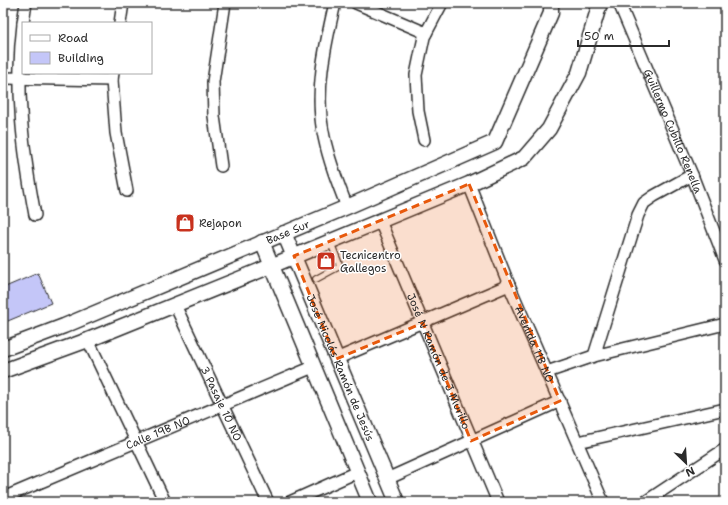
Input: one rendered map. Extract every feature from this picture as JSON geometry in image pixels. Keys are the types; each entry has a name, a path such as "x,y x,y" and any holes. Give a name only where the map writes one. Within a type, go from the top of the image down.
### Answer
{"street":[{"path":"23,22 26,3"},
{"path":"120,22 123,3"},
{"path":"221,166 214,116 213,82 225,3"},
{"path":"335,3 324,54 321,101 323,136 335,178 347,207"},
{"path":"356,3 426,33"},
{"path":"424,140 418,111 416,75 426,33 442,3"},
{"name":"Base Sur","path":"3,349 64,326 347,207 495,142 527,65 551,13 552,3"},
{"path":"3,371 88,340 271,266 469,184 524,158 549,130 578,72 600,3"},
{"name":"Guillermo Cubillo Renella","path":"619,3 692,175 725,260"},
{"path":"22,38 19,78 20,110 26,166 35,215"},
{"path":"3,78 112,76 116,133 127,191"},
{"path":"594,356 638,215 644,203 692,175"},
{"name":"Avenida 11B NO","path":"469,184 509,285 603,502"},
{"name":"José N Ramón de J Murillo","path":"380,221 471,441 498,502"},
{"name":"José Nicolás Ramón de Jesús","path":"284,233 397,502"},
{"path":"262,242 370,502"},
{"path":"336,359 509,285"},
{"name":"3 Pasaje 10 NO","path":"175,305 221,406 268,502"},
{"path":"547,372 594,356 725,324"},
{"path":"88,340 165,502"},
{"name":"Calle 19B NO","path":"3,498 313,367"},
{"path":"387,479 560,401"},
{"path":"578,442 725,410"},
{"path":"645,502 725,449"},
{"path":"290,502 357,472"}],"lane":[{"path":"316,279 340,266 330,241"}],"highlighted area":[{"path":"469,184 560,401 471,441 423,323 336,359 294,256"}],"building":[{"path":"38,273 51,303 3,323 3,288"}],"place":[{"name":"Rejapon","path":"185,223"},
{"name":"Tecnicentro Gallegos","path":"326,261"}]}
